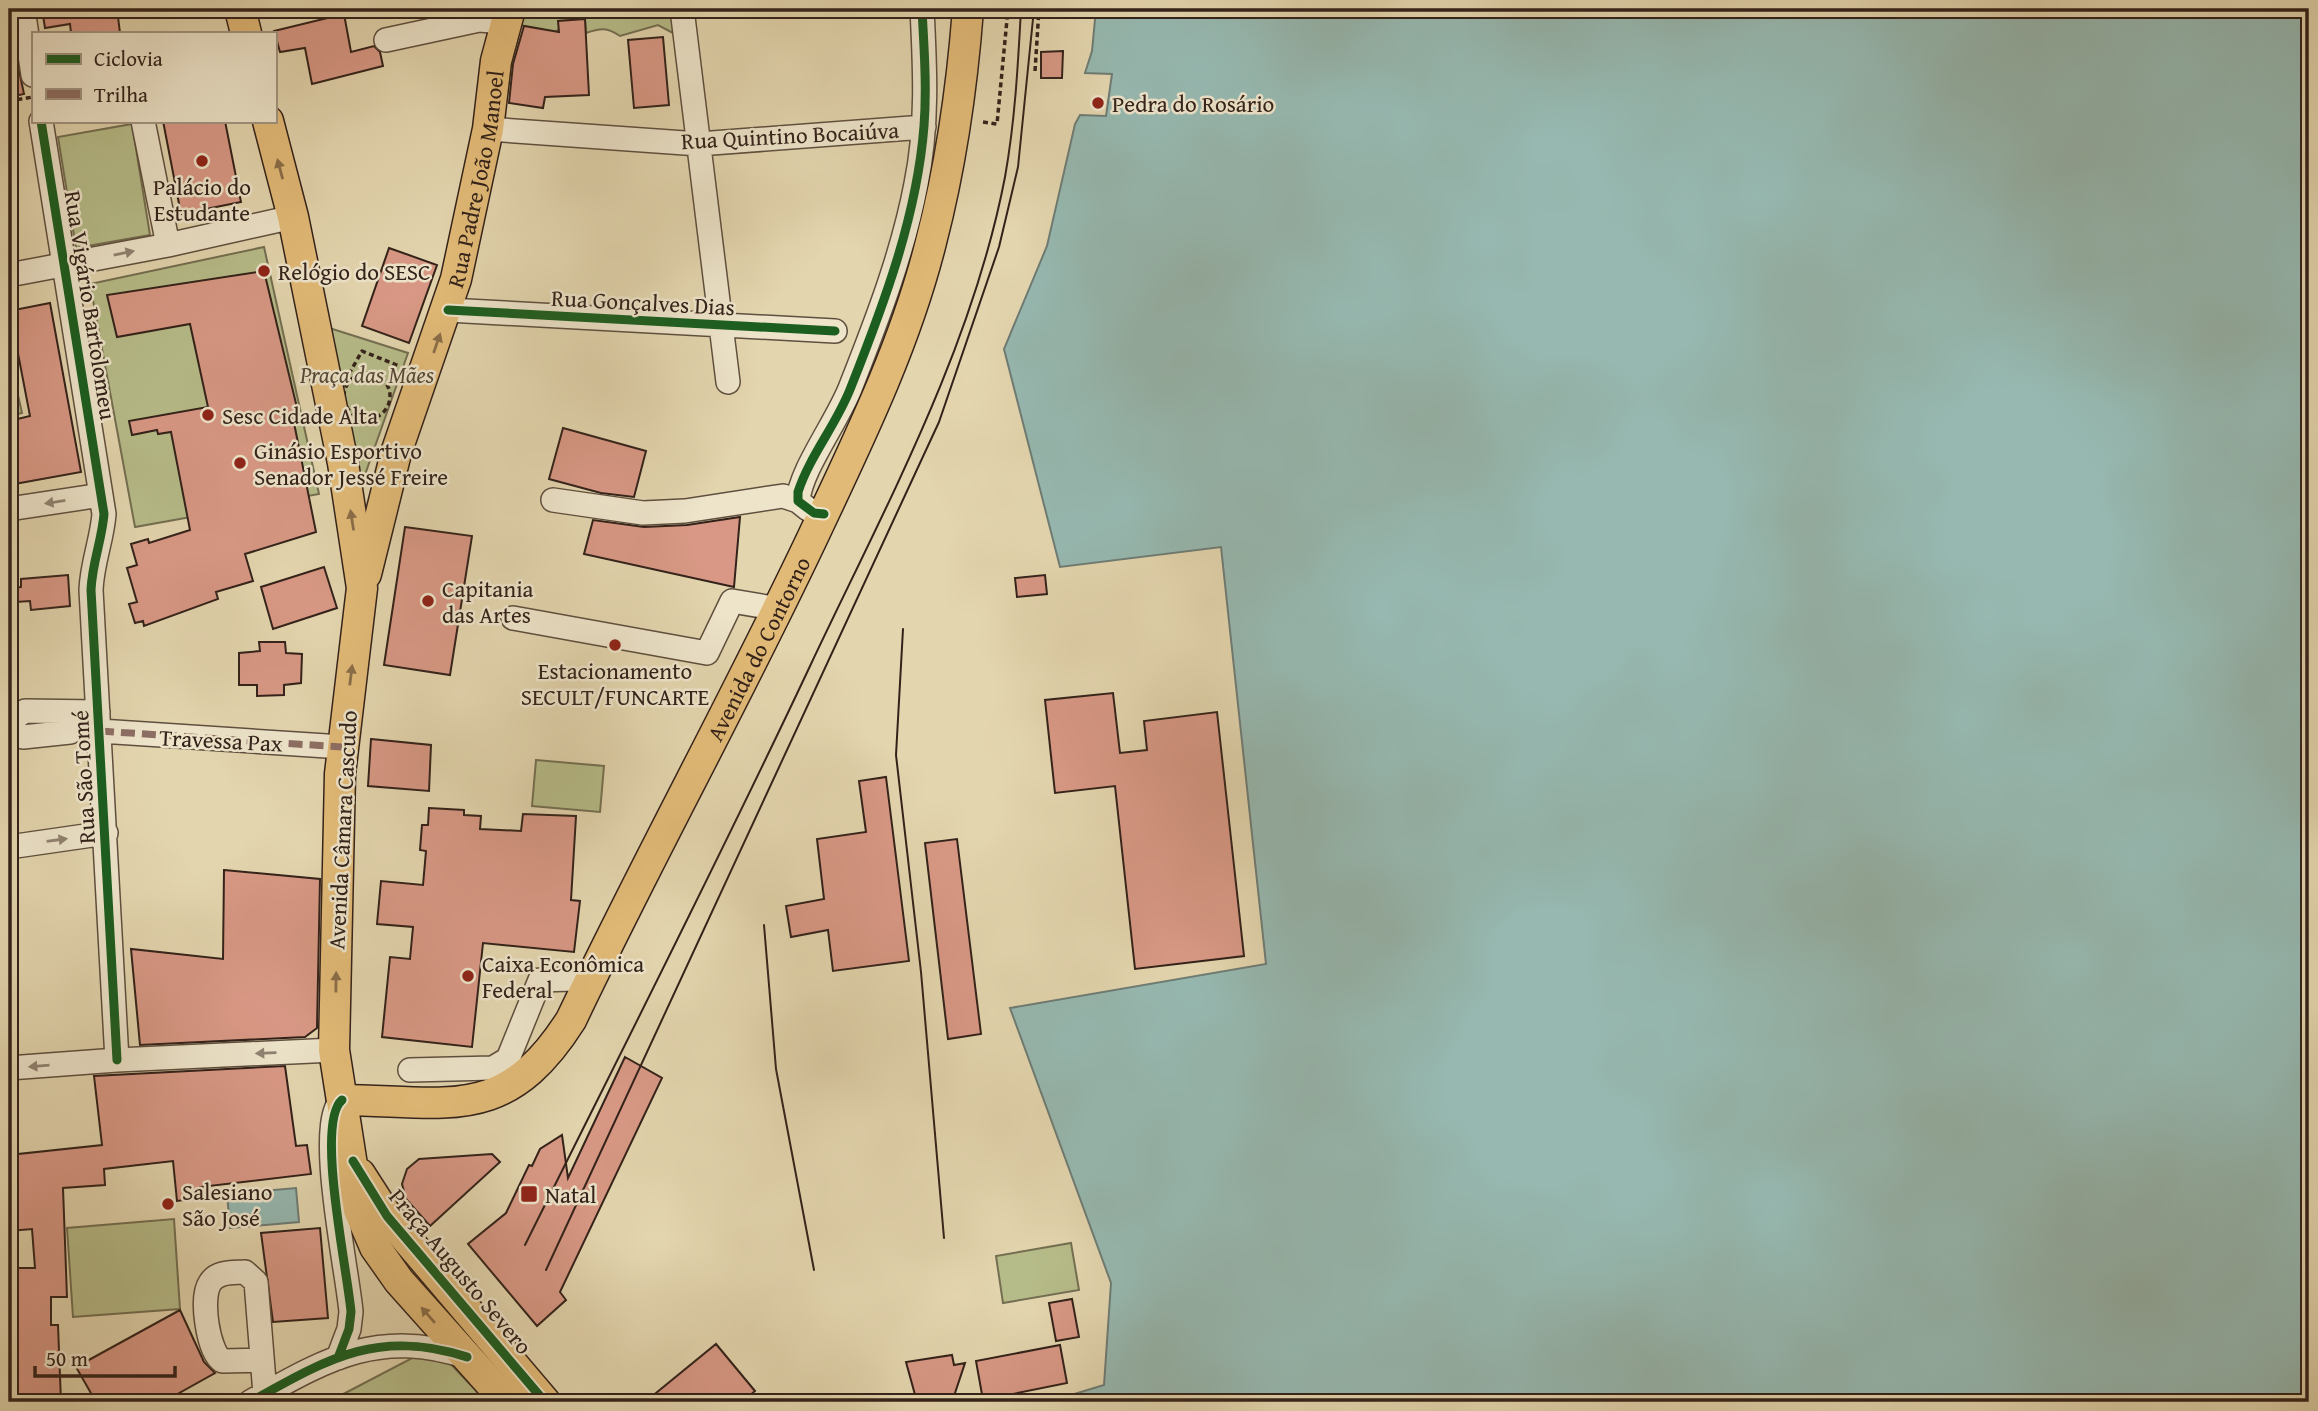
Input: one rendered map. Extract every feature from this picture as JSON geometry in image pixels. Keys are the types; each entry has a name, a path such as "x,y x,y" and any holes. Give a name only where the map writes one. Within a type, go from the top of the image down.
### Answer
{"main road":[{"path":"240,9 246,32"},
{"name":"Avenida do Contorno","path":"342,1100 463,1102 482,1098 509,1086 550,1053 588,986 779,609 858,443 898,348 931,244 955,138 968,9"},
{"name":"Rua Padre João Manoel","path":"362,587 396,453 447,310 468,233 488,129 496,61 508,15"},
{"name":"Avenida Câmara Cascudo","path":"268,122 293,217 343,463 362,587 342,747 334,1051 342,1100"},
{"path":"342,1100 359,1210 375,1247 399,1281 507,1402"},
{"name":"Praça Augusto Severo","path":"353,1161 387,1216 545,1402"}],"street":[{"path":"23,9 32,68"},
{"path":"682,9 728,382"},
{"path":"797,501 801,482 850,390 886,294 916,183 924,127 926,82 922,9"},
{"path":"386,40 508,15"},
{"name":"Rua Vigário Bartolomeu","path":"41,122 101,495"},
{"path":"143,122 169,245"},
{"name":"Rua Quintino Bocaiúva","path":"488,129 699,144 924,127"},
{"path":"9,275 169,245 293,217"},
{"name":"Rua Gonçalves Dias","path":"447,310 835,331"},
{"path":"9,509 101,495"},
{"name":"Rua São Tomé","path":"101,495 104,514 102,537 92,568 83,615 99,722 117,1060"},
{"path":"553,500 643,513 695,509 764,496 783,496 797,501 814,513 824,514"},
{"path":"513,618 707,653 732,601 779,609"},
{"name":"Travessa Pax","path":"70,732 23,737 14,731 13,719 25,711 99,722 342,747"},
{"path":"9,847 106,834"},
{"path":"410,1070 493,1068 512,1056 540,980 572,979 588,986"},
{"path":"9,1069 117,1060 334,1051"},
{"name":"Avenida Câmara Cascudo","path":"338,1358 349,1329 351,1312 330,1154 332,1115 342,1100"},
{"path":"258,1398 364,1348 402,1343 420,1344 467,1357"},
{"path":"258,1398 262,1360"}],"path":[{"path":"983,122 997,124 1008,9"},
{"path":"1035,71 1039,9"},
{"path":"9,101 32,97"},
{"path":"393,385 380,415 366,419 348,409 345,389 352,363 362,351 400,364 396,374"},
{"path":"345,389 355,377 370,374 383,381 390,395"}],"green space":[{"path":"525,9 674,9 677,22 673,33 658,25 620,36 603,29 586,33 585,19 559,21 559,29 555,32 514,24"},
{"path":"132,124 150,235 76,248 58,137"},
{"name":"Sesc Cidade Alta","path":"264,247 319,494 135,527 90,284"},
{"name":"Praça das Mães","path":"323,326 408,353 361,486"},
{"path":"9,355 22,413 9,416"},
{"path":"536,760 604,766 600,812 532,806"},
{"path":"174,1219 180,1309 73,1317 67,1228"},
{"path":"1071,1243 1079,1290 1003,1303 996,1256"},
{"path":"416,1356 445,1358 487,1402 328,1402"}],"water":[{"path":"1096,9 2309,9 2309,1402 1072,1402 1071,1395 1104,1385 1111,1283 1010,1008 1266,964 1221,547 1060,567 1004,349 1047,246 1075,124 1080,115 1106,116 1112,74 1085,73 1092,51"},
{"path":"296,1188 299,1222 230,1228 227,1194"}],"building":[{"path":"42,9 117,9 120,32 71,32 70,24 45,28"},
{"path":"344,14 351,52 374,46 380,52 383,66 312,84 305,48 280,52 274,31"},
{"path":"585,19 589,95 545,97 543,108 509,103 513,64 524,26 559,32 558,21"},
{"path":"663,37 669,105 634,108 628,40"},
{"path":"9,51 15,51 24,94 9,97"},
{"path":"1063,51 1062,78 1041,78 1041,52"},
{"name":"Palácio do Estudante","path":"163,122 225,122 241,202 181,214"},
{"path":"389,248 437,265 409,343 362,326"},
{"name":"Sesc Cidade Alta","path":"264,271 298,412 292,413 316,532 245,554 253,581 216,592 218,599 144,626 143,621 135,623 129,604 137,602 127,568 137,565 131,544 148,539 149,543 190,530 171,432 158,434 157,430 132,435 129,421 208,407 190,324 117,337 107,295"},
{"path":"50,303 81,472 9,485 9,421 30,416 16,343 9,345 9,311"},
{"path":"563,428 646,451 634,497 601,493 549,479"},
{"path":"740,517 734,587 584,554 593,520 644,527 687,525"},
{"name":"Capitania das Artes","path":"405,527 472,536 450,675 384,665"},
{"path":"324,567 337,608 273,629 261,587"},
{"path":"68,575 70,606 31,610 30,601 16,602 15,588 21,587 21,579"},
{"path":"1045,575 1047,594 1017,597 1015,578"},
{"path":"259,642 285,642 286,653 302,654 301,683 284,685 284,695 257,696 257,685 239,685 239,653 260,651"},
{"path":"1113,693 1120,753 1147,750 1144,721 1217,712 1244,956 1135,969 1115,786 1055,793 1045,700"},
{"path":"371,739 431,745 429,791 368,786"},
{"path":"886,777 909,961 833,971 828,930 791,937 786,906 824,899 817,839 866,832 859,781"},
{"path":"429,808 464,810 464,815 481,816 480,829 521,831 523,814 576,816 571,900 580,901 574,952 483,943 472,1047 382,1037 390,957 410,959 413,927 377,924 381,881 423,885 426,851 420,850 422,825 428,825"},
{"path":"957,839 981,1034 948,1039 925,843"},
{"path":"224,870 320,879 317,1028 305,1037 140,1045 131,949 223,959"},
{"name":"Natal","path":"625,1057 662,1078 560,1292 566,1300 537,1326 468,1244 506,1213 529,1165 532,1166 540,1149 562,1135 568,1178"},
{"path":"285,1066 296,1146 307,1145 311,1174 200,1187 202,1198 177,1201 173,1161 104,1169 105,1185 63,1188 67,1297 51,1297 51,1325 58,1325 61,1402 9,1402 9,1268 35,1268 32,1229 9,1231 9,1155 102,1145 94,1076"},
{"path":"492,1154 500,1162 430,1226 406,1199 402,1184 407,1169 419,1159"},
{"path":"320,1228 328,1318 273,1322 261,1233"},
{"path":"1072,1299 1079,1337 1056,1341 1049,1303"},
{"path":"180,1310 204,1362 215,1373 163,1402 96,1402 76,1367"},
{"path":"716,1344 755,1391 742,1402 645,1402"},
{"path":"1060,1345 1067,1383 983,1400 976,1361"},
{"path":"952,1355 954,1365 965,1363 952,1402 917,1402 906,1362"}],"tram line":[{"path":"525,1245 776,737 896,486 949,365 990,241 1005,177 1014,114 1021,9"},
{"path":"546,1270 939,422 999,247 1018,167 1034,9"},
{"path":"903,629 896,755 921,972 944,1238"},
{"path":"764,925 776,1069 814,1270"}],"marked path":[{"path":"100,731 342,747"}],"cycle path":[{"path":"824,514 814,513 798,501 798,492 809,465 851,387 887,292 907,226 924,126 922,9"},
{"path":"41,122 104,514 91,590 117,1060"},
{"path":"448,310 835,331"},
{"path":"338,1358 349,1329 351,1312 332,1167 335,1114 342,1100"},
{"path":"353,1161 387,1216 545,1402"},
{"path":"250,1402 304,1373 354,1352 406,1346 435,1349 467,1357"}],"place":[{"name":"Pedra do Rosário","path":"1098,103"},
{"name":"Palácio do Estudante","path":"202,161"},
{"name":"Relógio do SESC","path":"264,271"},
{"name":"Sesc Cidade Alta","path":"208,415"},
{"name":"Ginásio Esportivo Senador Jessé Freire","path":"240,463"},
{"name":"Capitania das Artes","path":"428,601"},
{"name":"Estacionamento SECULT/FUNCARTE","path":"615,645"},
{"name":"Caixa Econômica Federal","path":"468,976"},
{"name":"Natal","path":"529,1194"},
{"name":"Salesiano São José","path":"168,1204"}]}
